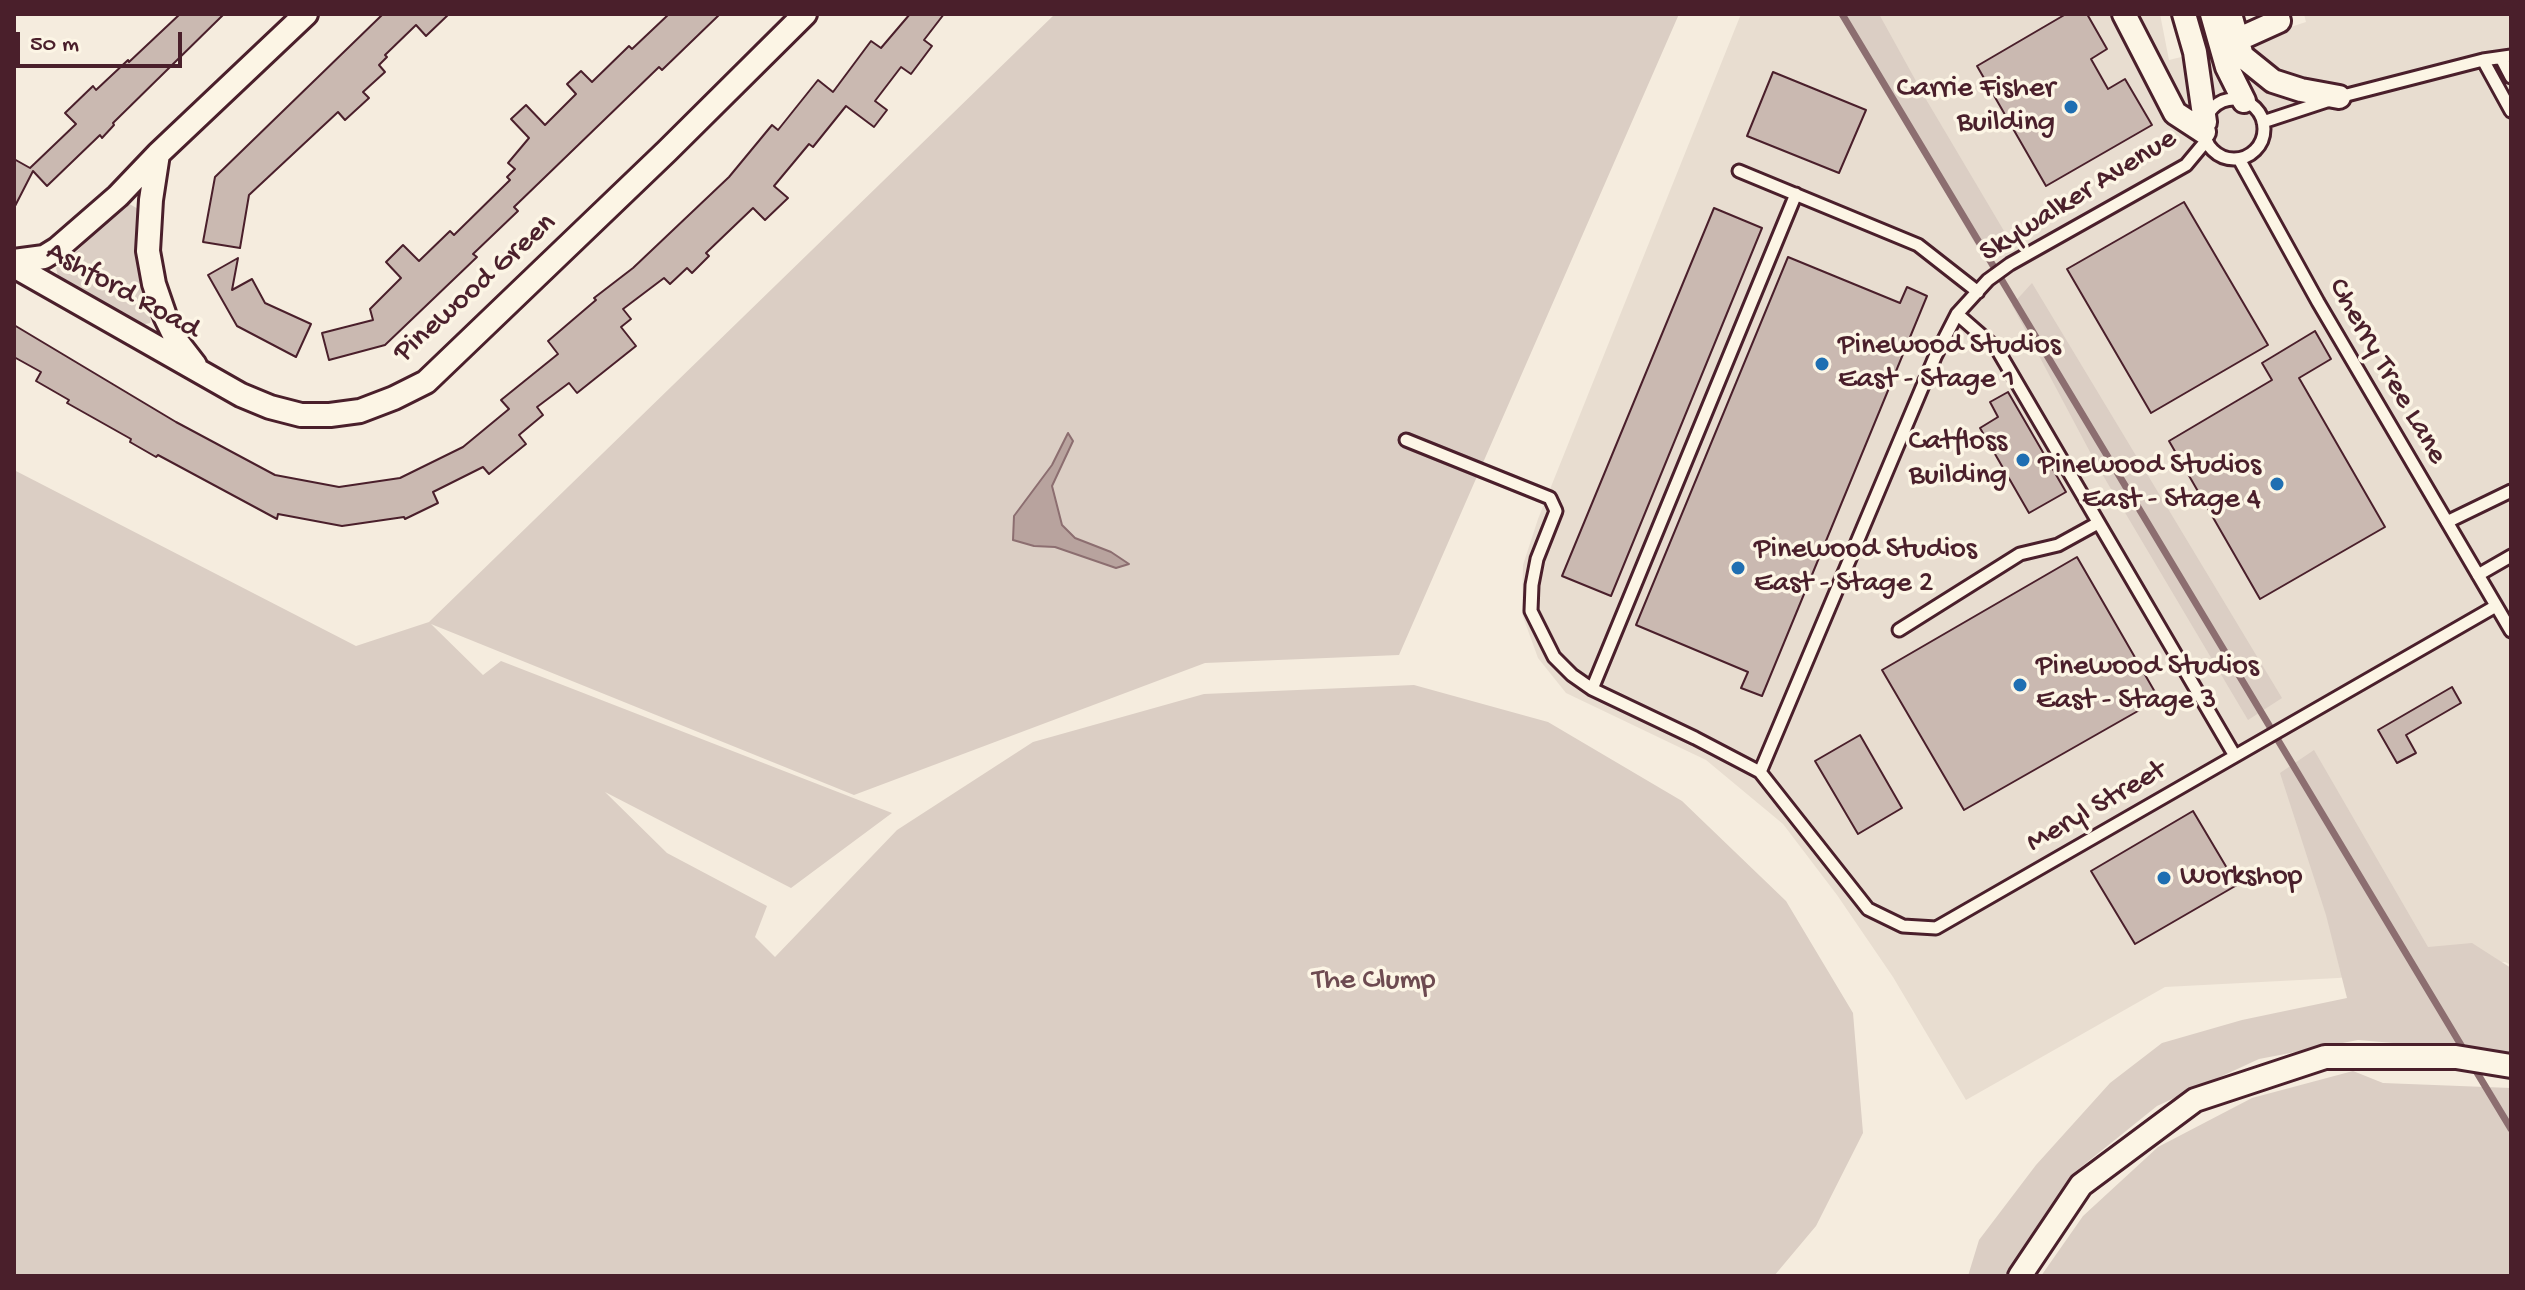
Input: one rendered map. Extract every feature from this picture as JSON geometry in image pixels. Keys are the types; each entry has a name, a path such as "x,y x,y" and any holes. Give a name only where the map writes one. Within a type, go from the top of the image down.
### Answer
{"street":[{"path":"14,264 44,257 57,249 118,196 306,14"},
{"name":"Pinewood Green","path":"158,154 148,251 152,273 165,316 178,343 200,371 241,395 301,415 360,411 426,382 805,14"},
{"path":"2124,14 2175,113 2205,131"},
{"path":"2184,14 2195,52 2205,131"},
{"path":"2212,14 2227,67 2244,101"},
{"path":"2230,14 2242,56 2273,81 2339,97"},
{"path":"2237,40 2279,21 2277,14"},
{"name":"Ashford Road","path":"14,264 200,371"},
{"path":"2020,1276 2081,1185 2195,1100 2325,1057 2456,1057 2511,1066"}],"lane":[{"path":"2263,122 2339,97 2483,60 2506,57 2511,77"},
{"path":"2483,60 2511,111"},
{"path":"2224,101 2244,101 2259,112 2264,131 2256,149 2239,159 2220,156 2205,131 2215,105 2224,101"},
{"name":"Skywalker Avenue","path":"1760,772 1929,372 1957,314 1988,280 2010,264 2186,165 2205,131"},
{"name":"Cherry Tree Lane","path":"2239,159 2318,302 2511,631"},
{"path":"1739,171 1918,245 1978,292"},
{"path":"1592,689 1796,194"},
{"path":"1957,314 1997,349 2235,756"},
{"path":"1406,440 1550,498 1556,511 1537,559 1531,611 1554,657 1572,675 1592,689 1760,772"},
{"path":"2447,522 2511,491"},
{"path":"1899,630 2020,554 2058,545 2098,523"},
{"path":"2478,575 2511,556"},
{"name":"Meryl Street","path":"1760,772 1868,909 1903,926 1936,928 2496,606"}],"shaded area":[{"path":"1741,14 2160,14 2169,60 2214,49 2227,67 2272,33 2306,22 2304,14 2511,14 2511,965 2505,962 2338,978 2165,987 1966,1100 1893,977 1783,824 1706,760 1566,693 1538,658 1522,614 1523,565 1538,519"},
{"path":"1068,433 1073,441 1052,486 1062,525 1075,538 1111,552 1129,564 1116,568 1055,547 1034,546 1013,540 1014,516 1052,465"}],"green space":[{"name":"The Clump","path":"1055,14 1679,14 1399,655 1205,663 854,795 431,624 483,675 501,661 892,813 791,888 605,792 667,853 767,906 755,937 775,957 897,830 1033,742 1204,694 1414,685 1548,722 1682,801 1786,901 1853,1013 1863,1133 1816,1226 1774,1276 14,1276 14,470 356,646 429,622"},
{"path":"1842,14 1879,14 2004,231 1976,245"},
{"path":"126,202 140,210 138,253 142,285 152,314 150,323 141,325 58,276 56,268"},
{"path":"2032,283 2282,698 2248,720 2098,467 2012,305"},
{"path":"2314,750 2428,947 2472,943 2511,968 2511,1053 2358,1040 2259,1059 2157,1106 2075,1172 2005,1276 1968,1276 1979,1240 2036,1165 2110,1083 2162,1043 2242,1020 2347,998 2326,915 2280,773"},
{"path":"2353,1071 2383,1083 2511,1088 2511,1276 2041,1276 2083,1216 2158,1147 2252,1098"}],"building":[{"path":"180,14 224,14 113,123 102,138 100,135 47,186 33,171 14,208 14,159 30,168 76,124 65,113 93,86 96,90 129,62"},
{"path":"383,14 449,14 426,36 416,25 385,55 387,57 379,65 385,72 363,92 369,98 345,120 338,112 249,195 240,248 203,242 215,177"},
{"path":"669,14 720,14 662,70 659,67 514,207 518,211 473,254 477,257 385,345 329,360 322,333 373,320 370,309 401,278 386,262 403,245 419,261 450,231 454,235 510,180 507,177 515,169 508,163 529,138 511,119 526,105 545,125 576,94 567,84 581,71 592,82 629,46 632,49"},
{"path":"910,14 944,14 924,40 932,46 911,74 901,67 875,101 887,110 874,127 846,106 813,147 809,144 774,186 788,198 765,220 753,208 706,253 709,256 692,273 687,268 670,284 664,278 623,309 631,319 621,327 636,346 577,393 569,383 537,407 543,415 519,435 526,444 489,474 483,467 433,492 438,503 405,519 342,526 278,514 277,519 130,442 131,439 67,403 69,400 36,381 41,372 14,357 14,325 176,422 275,475 339,487 400,478 463,447 509,409 501,400 558,354 548,341 596,300 594,298 633,268 729,177 772,125 778,130 818,80 833,92 871,41 881,48"},
{"name":"Carrie Fisher Building","path":"2066,14 2087,14 2107,49 2091,59 2108,89 2125,79 2152,125 2046,186 1977,66"},
{"path":"1773,72 1866,110 1839,173 1747,136"},
{"path":"2184,202 2268,345 2151,413 2067,269"},
{"path":"1714,208 1762,228 1611,596 1562,576"},
{"path":"1788,257 1900,303 1907,287 1927,296 1762,696 1741,688 1748,672 1636,625"},
{"path":"238,258 232,290 252,279 265,303 311,324 296,357 237,326 208,275"},
{"name":"Pinewood Studios East - Stage 4","path":"2315,331 2331,359 2299,378 2385,527 2260,599 2169,441 2272,380 2262,363"},
{"name":"Catfloss Building","path":"2008,392 2066,492 2029,513 1980,428 1998,417 1990,402"},
{"name":"Pinewood Studios East - Stage 3","path":"2077,557 2159,699 1964,810 1882,670"},
{"path":"2452,687 2461,703 2406,735 2416,753 2397,763 2378,730"},
{"path":"1860,735 1902,808 1858,834 1815,761"},
{"name":"Workshop","path":"2193,811 2237,885 2135,944 2091,871"}],"waterway":[{"path":"1842,14 2467,1055"},
{"path":"2473,1066 2511,1129"}],"place":[{"name":"Carrie Fisher Building","path":"2071,107"},
{"name":"Pinewood Studios East - Stage 1","path":"1822,364"},
{"name":"Catfloss Building","path":"2023,460"},
{"name":"Pinewood Studios East - Stage 4","path":"2277,484"},
{"name":"Pinewood Studios East - Stage 2","path":"1738,568"},
{"name":"Pinewood Studios East - Stage 3","path":"2020,685"},
{"name":"Workshop","path":"2164,878"}]}
